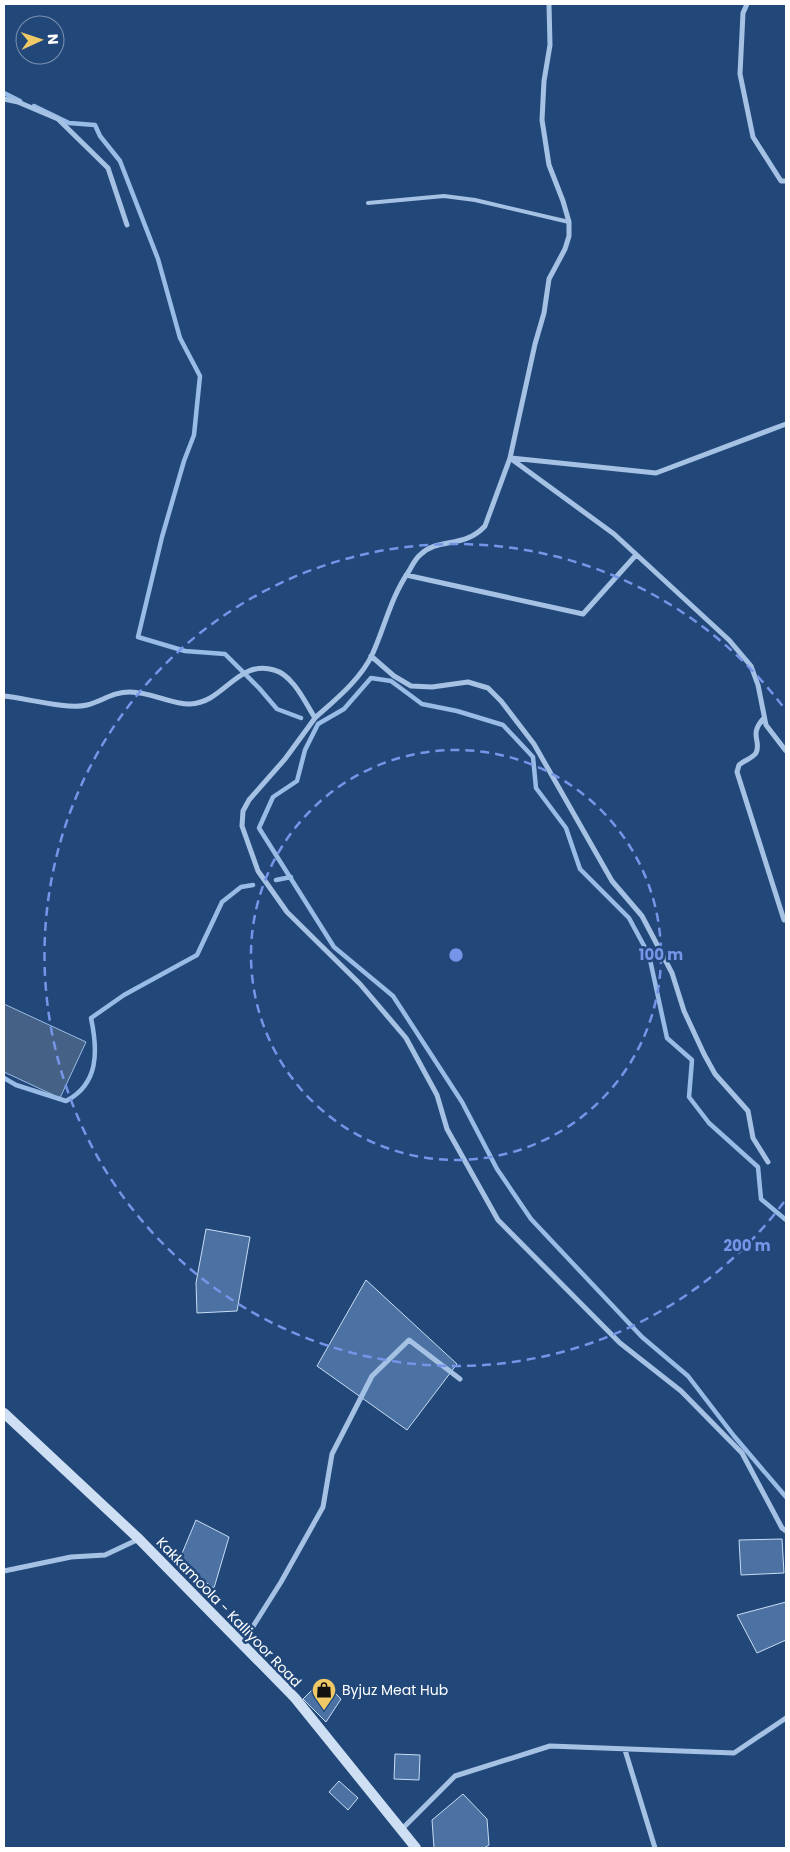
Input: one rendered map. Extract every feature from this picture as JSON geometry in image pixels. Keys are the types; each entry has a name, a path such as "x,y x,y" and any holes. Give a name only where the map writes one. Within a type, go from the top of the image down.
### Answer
{"main road":[{"name":"Kakkamoola - Kalliyoor Road","path":"4,1413 139,1539 294,1698 416,1848"}],"street":[{"path":"549,4 550,45 544,81 542,120 549,165 569,222 569,236 565,249 549,279 544,313 535,344 510,458 485,526 477,534 465,540 433,546 420,554 394,595 371,656 355,679 315,718 285,759 250,800 243,811 242,826 258,871 287,912 360,984 406,1038 437,1095 447,1129 498,1220 620,1343 681,1391 742,1453 782,1528 786,1531"},
{"path":"747,4 743,13 740,74 753,137 781,181 786,181"},
{"path":"4,99 18,102 58,119 108,168 127,225"},
{"path":"510,458 656,473 759,432 786,424"},
{"path":"510,458 614,534 729,640 751,666 758,685 766,725 786,751"},
{"path":"406,574 583,614 636,555"},
{"path":"371,656 394,676 411,686 432,687 468,682 488,688 501,701 534,744 612,881 642,916 672,973 684,1011 704,1054 715,1074 748,1111 754,1138 768,1162"},
{"path":"4,696 75,706 88,705 118,692 131,692 153,694 189,704 220,692 242,672 258,667 276,670 289,679 315,718"},
{"path":"764,718 755,733 757,751 754,756 739,765 737,772 784,920"},
{"path":"242,1644 281,1582 322,1507 332,1454 372,1376 409,1340 460,1379"},
{"path":"4,1571 70,1557 105,1555 139,1539"},
{"path":"401,1830 455,1776 550,1746 734,1753 786,1718"},
{"path":"625,1750 655,1848"}],"lane":[{"path":"368,203 444,196 475,200 569,222"}],"water":[{"path":"4,1004 86,1042 60,1098 4,1072"}],"building":[{"path":"206,1229 250,1237 237,1311 197,1313 196,1283"},
{"path":"366,1280 457,1364 407,1430 317,1366"},
{"path":"196,1520 229,1537 214,1588 178,1563"},
{"path":"782,1539 784,1573 741,1575 739,1540"},
{"path":"786,1602 786,1640 757,1653 737,1615"},
{"name":"Byjuz Meat Hub","path":"322,1680 341,1699 326,1722 303,1699"},
{"path":"395,1754 420,1755 419,1780 394,1779"},
{"path":"339,1781 358,1798 348,1810 329,1792"},
{"path":"463,1794 487,1819 489,1845 484,1848 434,1848 432,1820"}],"waterway":[{"path":"4,93 20,101"},
{"path":"34,106 69,123 95,125 100,136 120,161 158,259 180,338 200,376 194,435 184,461 162,537 138,637 185,651 225,654 277,709 301,718"},
{"path":"786,1220 761,1199 758,1167 709,1123 689,1097 692,1060 667,1038 649,955 629,918 580,869 566,828 536,788 533,757 503,725 457,711 422,704 391,681 371,678 344,709 318,724 305,750 297,781 273,797 259,828 334,947 393,996 462,1102 497,1169 531,1219 642,1337 688,1376 734,1436 786,1497"},
{"path":"276,880 291,877"},
{"path":"4,1078 16,1085 66,1101 77,1094 85,1086 94,1066 95,1042 91,1018 124,995 197,955 222,902 241,887 253,885"}],"place":[{"name":"Byjuz Meat Hub","path":"324,1711"}]}
